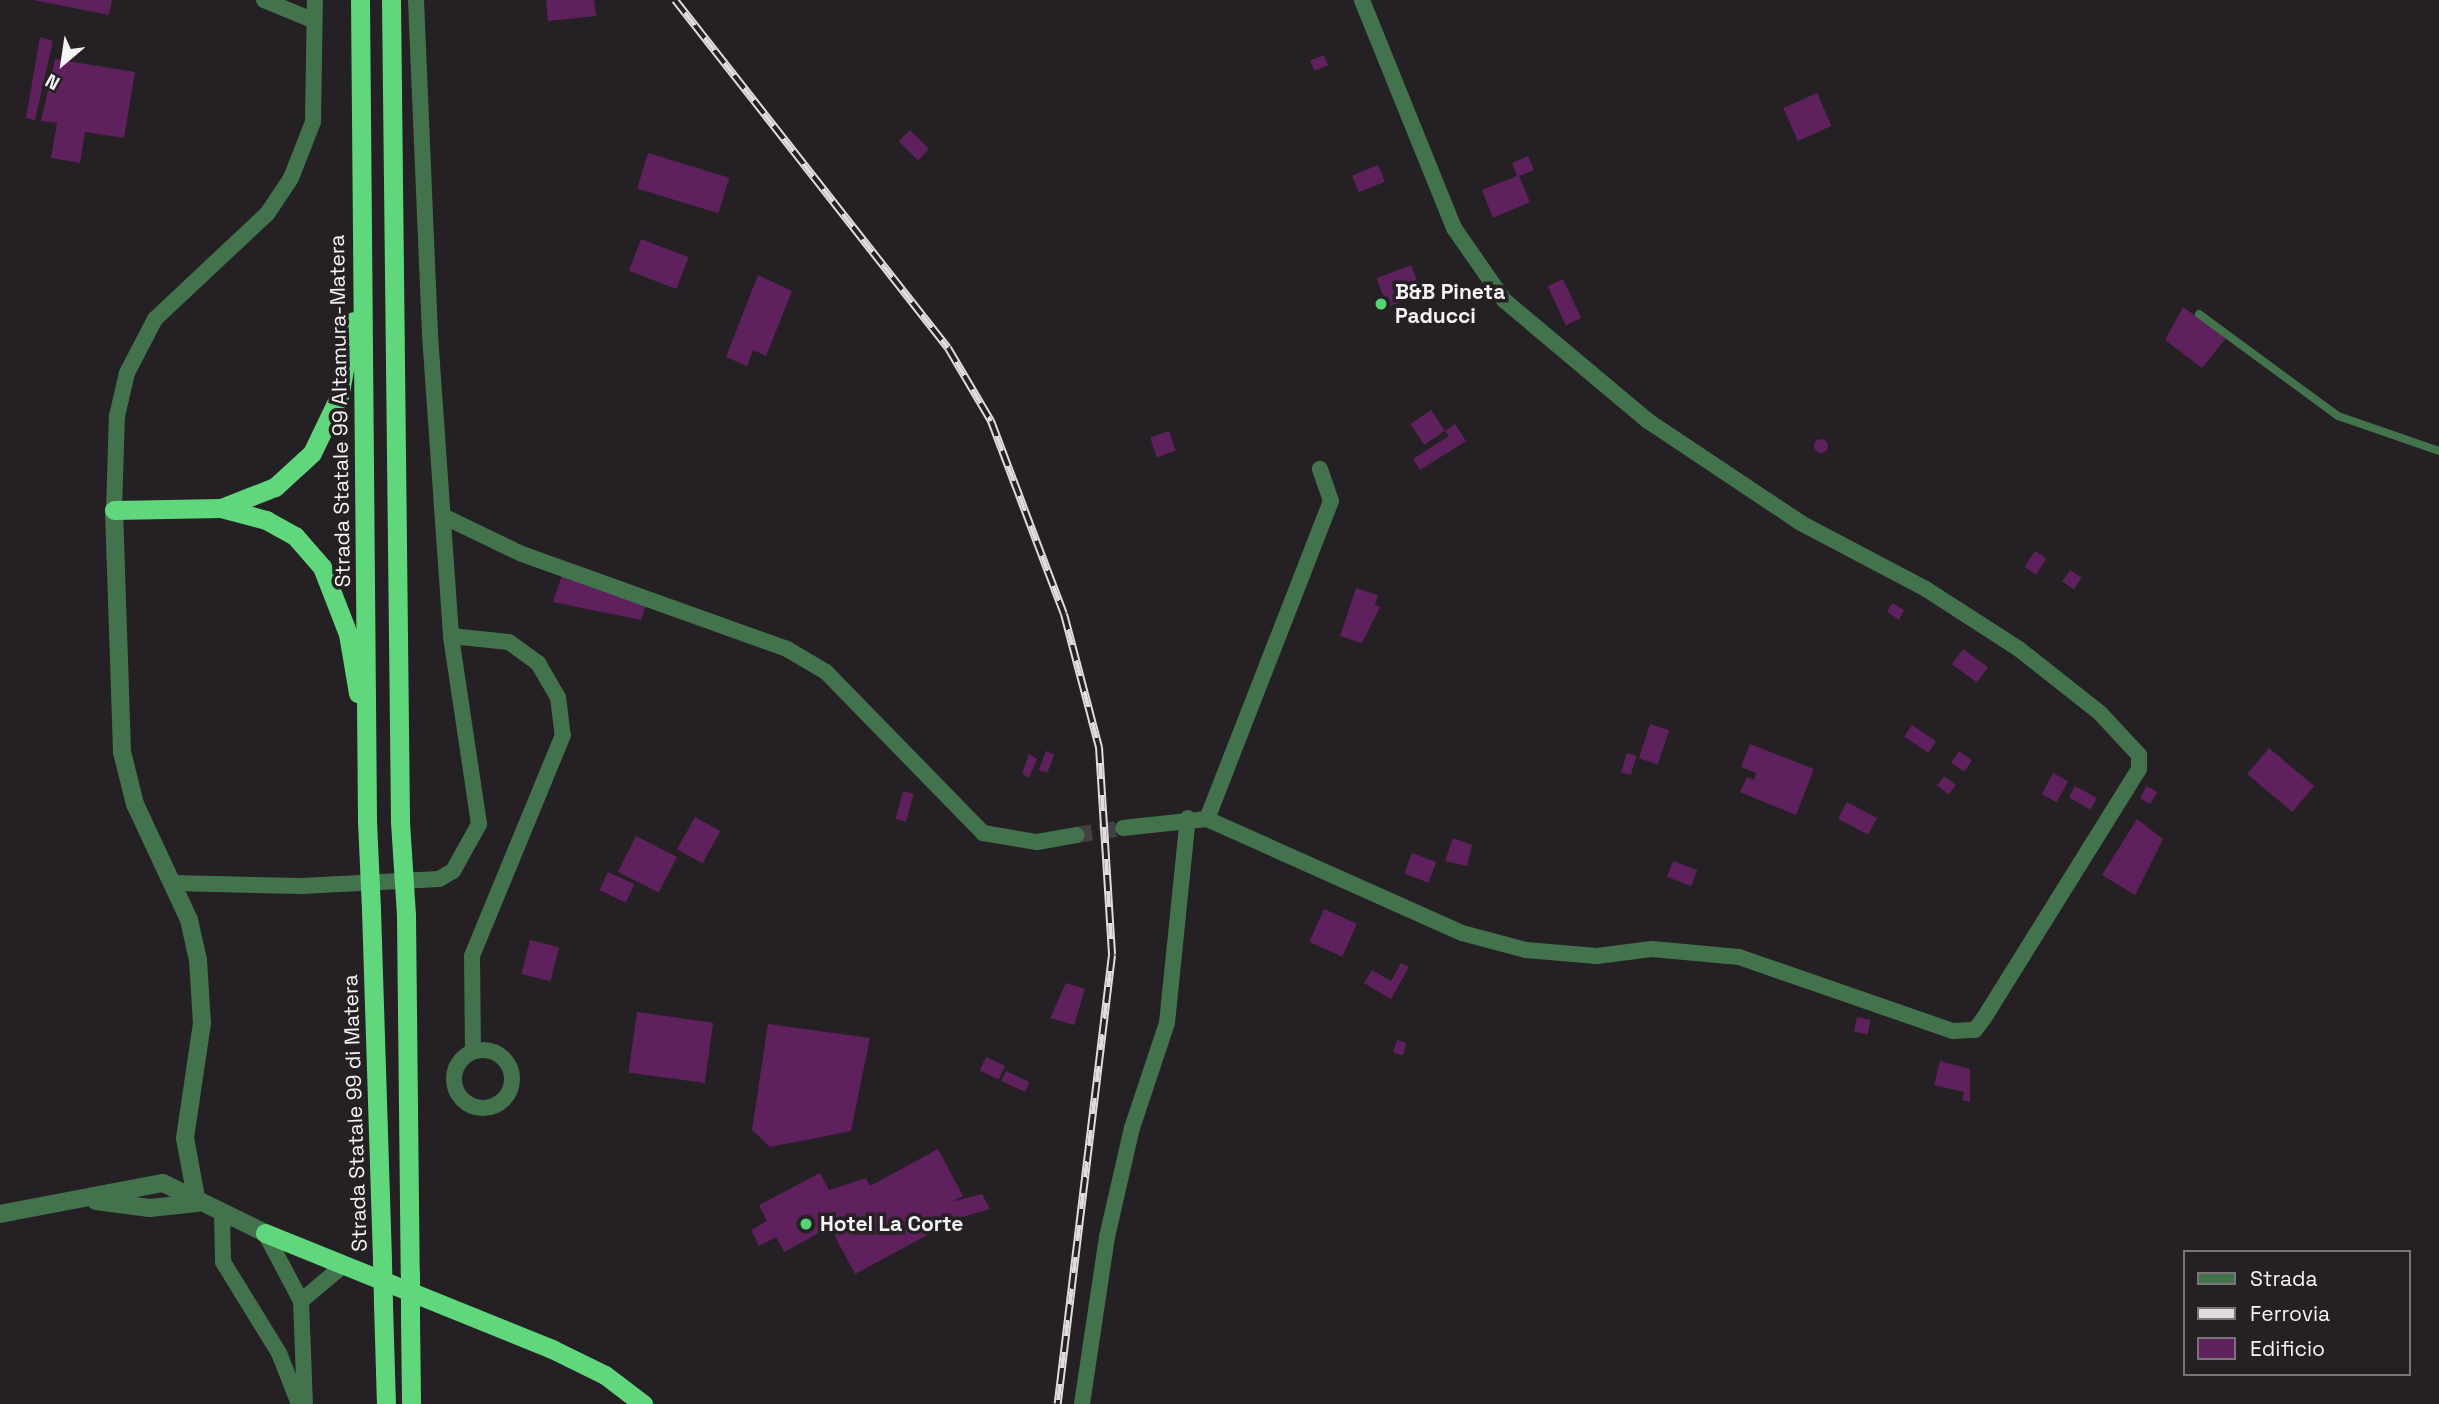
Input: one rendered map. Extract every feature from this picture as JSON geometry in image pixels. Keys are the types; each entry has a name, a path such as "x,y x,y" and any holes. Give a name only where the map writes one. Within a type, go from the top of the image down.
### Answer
{"highway":[{"name":"Strada Statale 99 Altamura-Matera","path":"360,0 360,281 369,758 367,821"},
{"path":"391,0 400,822 406,916 411,1404"},
{"path":"220,508 275,486 312,453 339,397 360,281"},
{"path":"114,510 220,508 267,520 295,536 322,566 348,634 369,758"},
{"name":"Strada Statale 99 di Matera","path":"367,821 386,1404"},
{"path":"265,1233 552,1349 605,1375 643,1404"}],"street":[{"path":"264,0 312,20"},
{"path":"197,1203 185,1138 202,1023 198,960 174,883 135,804 122,752 114,510 117,416 127,373 155,319 267,214 290,178 313,122 317,72 312,20 314,0"},
{"path":"174,883 301,886 439,879 453,871 479,824 451,636 430,335 416,0"},
{"path":"1123,828 1188,818 1207,820 1462,933 1525,950 1739,957 1953,1031 1975,1030 2139,769 2139,755 2101,712 2019,649 1926,589 1801,523 1648,421 1504,300 1454,228 1362,0"},
{"path":"1207,820 1331,501 1320,469"},
{"path":"444,517 522,554 787,649 826,672 983,833 1037,842 1076,835"},
{"path":"451,636 509,642 538,663 558,697 563,735 472,956 473,1051"},
{"path":"1082,1404 1107,1237 1132,1128 1167,1023 1188,818"},
{"path":"0,1214 163,1184 197,1203 265,1233 301,1301 305,1404"},
{"path":"88,1199 150,1208 197,1203"},
{"path":"222,1214 223,1262 279,1353 299,1404"},
{"path":"301,1301 345,1264"}],"lane":[{"path":"2199,314 2338,416 2439,451"}],"building":[{"path":"33,0 112,0 109,15"},
{"path":"546,0 594,0 596,16 548,21"},
{"path":"40,37 53,41 35,120 26,118"},
{"path":"1324,55 1328,65 1314,71 1310,61"},
{"path":"55,59 135,72 124,138 85,132 80,163 51,158 57,123 41,121"},
{"path":"1817,93 1832,126 1798,141 1783,108"},
{"path":"910,130 929,149 918,160 899,141"},
{"path":"648,153 729,178 718,213 637,188"},
{"path":"1528,156 1534,170 1519,176 1530,202 1493,218 1482,190 1517,176 1512,163"},
{"path":"1378,165 1385,182 1359,192 1352,175"},
{"path":"641,239 689,257 676,289 629,271"},
{"path":"1411,265 1422,294 1388,307 1376,278"},
{"path":"758,275 792,291 766,356 753,350 747,366 726,357"},
{"path":"1563,279 1581,318 1566,325 1548,286"},
{"path":"2183,307 2226,338 2202,368 2165,340"},
{"path":"1431,410 1445,431 1424,445 1410,424"},
{"path":"1455,424 1466,441 1420,470 1413,459 1449,436 1445,431"},
{"path":"1169,431 1176,451 1157,457 1150,438"},
{"path":"1818,439 1824,439 1828,446 1824,453 1818,453 1814,449 1814,443"},
{"path":"2035,551 2047,559 2036,575 2024,567"},
{"path":"2070,570 2082,578 2074,589 2062,582"},
{"path":"563,572 647,602 641,620 553,602"},
{"path":"1356,588 1378,595 1375,605 1380,607 1362,643 1340,636"},
{"path":"1892,603 1904,610 1899,620 1887,612"},
{"path":"1963,649 1988,667 1977,683 1952,664"},
{"path":"1650,724 1669,730 1658,764 1639,758"},
{"path":"1912,725 1936,741 1928,753 1904,737"},
{"path":"1750,744 1814,769 1796,815 1740,792 1747,777 1754,780 1756,773 1741,767"},
{"path":"2269,748 2314,786 2292,812 2247,774"},
{"path":"1046,751 1054,754 1047,773 1039,770"},
{"path":"1959,751 1972,760 1964,772 1951,762"},
{"path":"1627,753 1637,756 1631,775 1621,772"},
{"path":"1029,754 1037,759 1029,778 1022,774"},
{"path":"2053,773 2068,781 2057,802 2042,794"},
{"path":"1944,776 1956,785 1949,795 1937,786"},
{"path":"2075,786 2097,798 2091,809 2069,797"},
{"path":"2147,786 2157,792 2150,804 2140,798"},
{"path":"903,791 914,794 906,822 895,819"},
{"path":"1847,802 1877,818 1868,835 1838,819"},
{"path":"695,817 720,831 702,863 677,849"},
{"path":"2137,819 2163,839 2135,895 2102,875"},
{"path":"636,836 677,857 659,893 618,872"},
{"path":"1453,838 1472,845 1467,866 1445,861"},
{"path":"1412,853 1436,862 1428,883 1404,874"},
{"path":"1673,861 1697,870 1691,886 1667,877"},
{"path":"608,872 634,884 626,902 600,890"},
{"path":"1324,909 1357,924 1342,957 1309,942"},
{"path":"530,940 559,947 551,981 522,974"},
{"path":"1401,963 1409,967 1391,999 1364,983 1372,970 1391,981"},
{"path":"1066,983 1085,989 1074,1025 1050,1018"},
{"path":"637,1012 713,1023 705,1083 629,1072"},
{"path":"1857,1017 1871,1020 1868,1035 1854,1032"},
{"path":"768,1024 870,1038 851,1131 770,1147 752,1130"},
{"path":"1397,1040 1407,1043 1403,1055 1393,1052"},
{"path":"986,1057 1005,1066 999,1079 980,1071"},
{"path":"1940,1061 1970,1069 1970,1102 1962,1100 1964,1092 1934,1085"},
{"path":"1006,1071 1030,1082 1025,1092 1001,1081"},
{"path":"938,1149 963,1196 951,1202 982,1194 990,1209 959,1218 855,1274 830,1227 784,1252 776,1237 759,1246 751,1230 767,1221 759,1205 820,1173 829,1190 866,1178 870,1186"}],"tunnel":[{"path":"1076,835 1123,828"}],"railway":[{"path":"675,0 948,348 991,421 1064,614 1099,747 1112,955 1058,1404"}],"place":[{"name":"B&B Pineta Paducci","path":"1381,304"},
{"name":"Hotel La Corte","path":"806,1224"}]}
